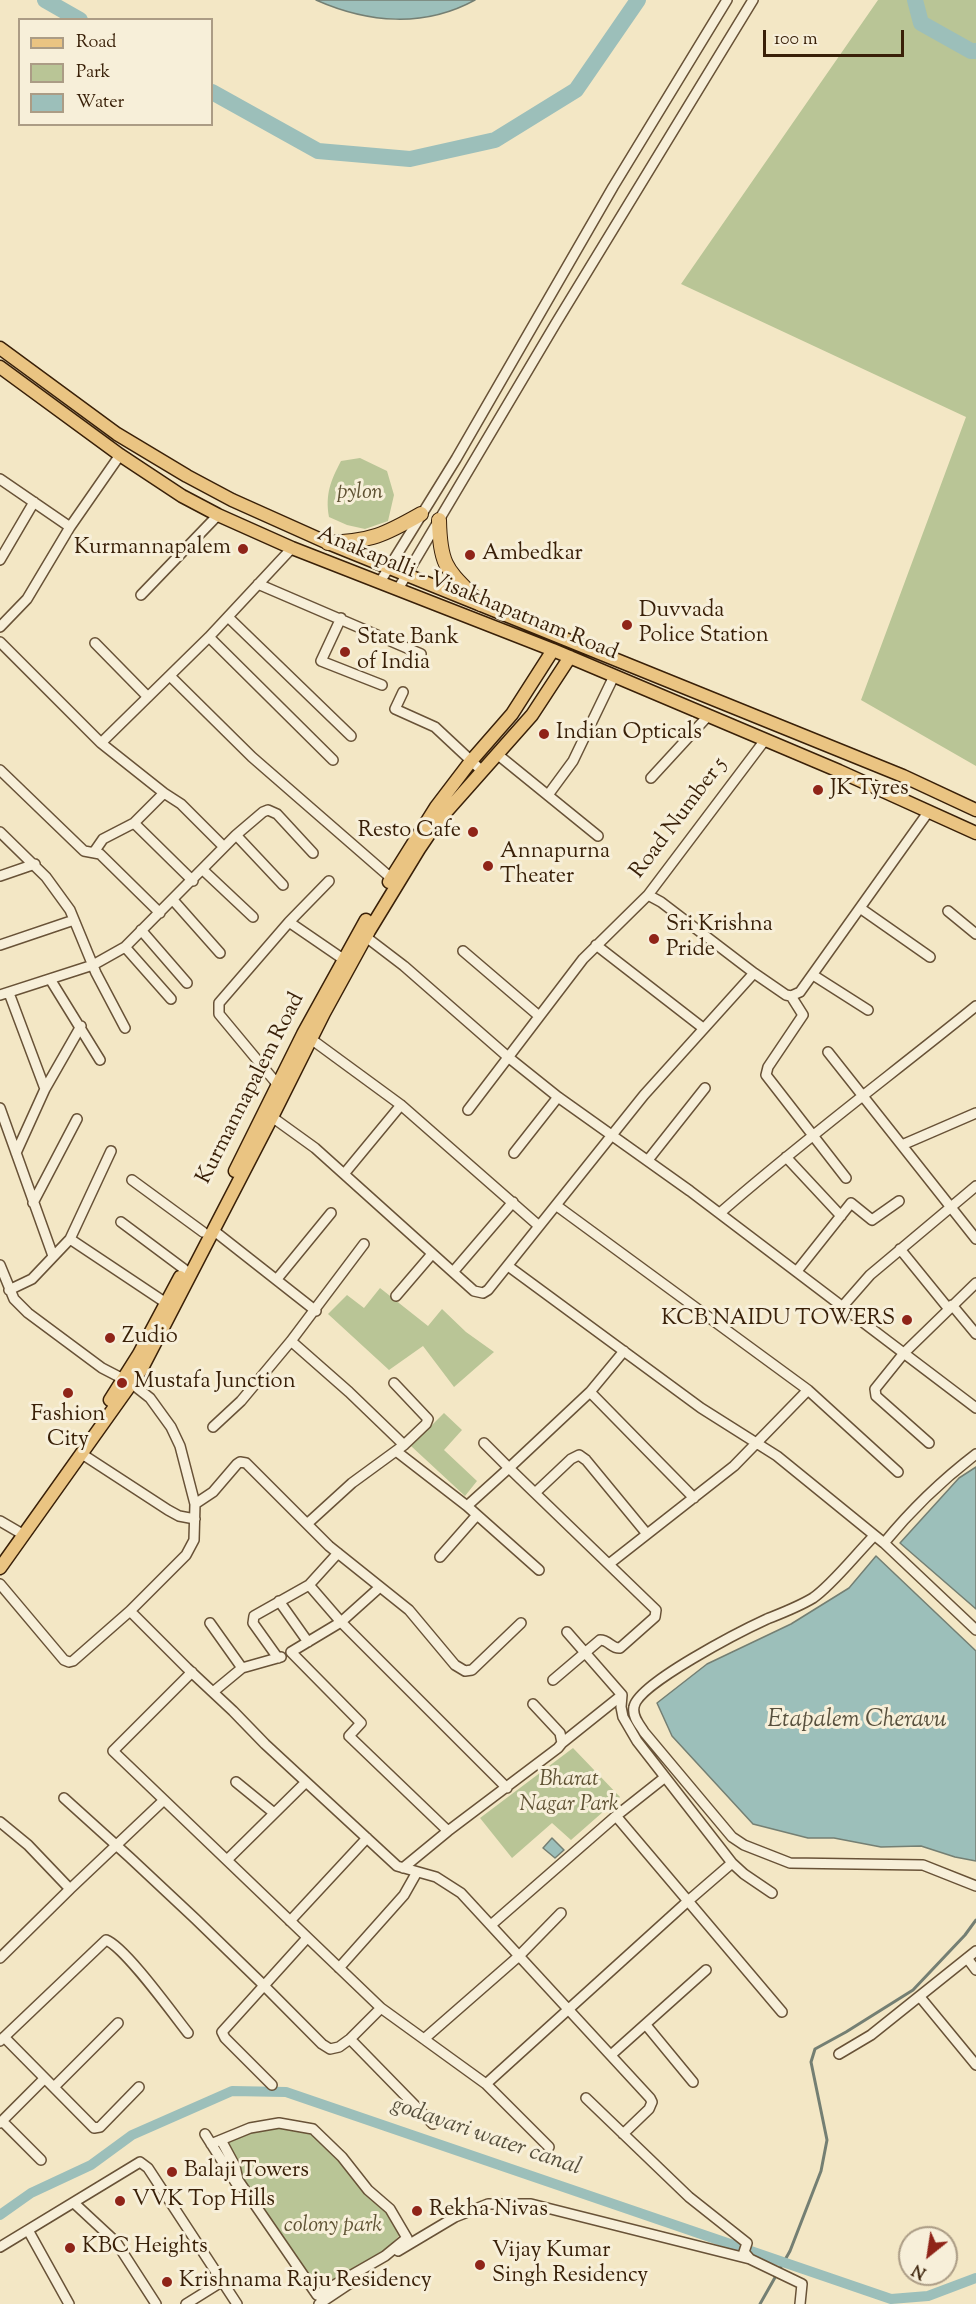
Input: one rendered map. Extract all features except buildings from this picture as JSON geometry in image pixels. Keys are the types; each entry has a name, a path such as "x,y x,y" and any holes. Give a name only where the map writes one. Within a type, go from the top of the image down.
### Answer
{"highway":[{"path":"328,543 359,542 373,538 421,514"},
{"path":"439,520 440,545 445,564 481,604"}],"main road":[{"name":"Anakapalli - Visakhapatnam Road","path":"0,348 117,434 232,500 328,543 903,776 976,810"},
{"name":"Anakapalli - Visakhapatnam Road","path":"0,367 120,455 182,496 218,515 292,548 570,657 839,771 976,833"},
{"name":"Kurmannapalem Road","path":"0,1555 20,1532 127,1381 184,1269 208,1231 278,1085 343,959 391,878 431,815 471,761 512,714 553,650"},
{"path":"0,1568 20,1532 82,1454 127,1381 148,1356 208,1231 272,1117 311,1039 366,937 431,831 481,770 532,715 570,657"},
{"path":"839,771 847,753"}],"street":[{"path":"380,582 467,440 613,187 727,0"},
{"path":"398,589 556,323 753,0"},
{"path":"3,622 27,599 70,527 120,455"},
{"path":"0,478 70,527"},
{"path":"0,560 34,502"},
{"path":"141,595 218,515"},
{"path":"101,743 209,637 292,548"},
{"path":"258,584 421,654"},
{"path":"228,617 351,736"},
{"path":"341,618 321,662 382,685"},
{"path":"209,637 333,760"},
{"path":"0,642 101,743 181,804 224,847"},
{"path":"95,643 148,697"},
{"path":"170,676 252,757 391,878"},
{"path":"548,795 573,761 614,676"},
{"path":"403,692 395,709 435,727 481,770"},
{"path":"651,778 708,716"},
{"name":"Road Number 5","path":"468,1110 596,945 648,895 765,740"},
{"path":"497,754 598,836"},
{"path":"0,770 84,851 100,854 160,913"},
{"path":"94,852 103,839 134,823 164,793"},
{"path":"45,1089 4,994 93,965 125,947 193,881 236,835 268,810 277,814 313,853"},
{"path":"791,996 800,992 813,975 929,811"},
{"path":"134,823 193,881"},
{"path":"0,832 35,864 58,893 74,920 93,965 125,1028"},
{"path":"236,835 283,885"},
{"path":"0,876 35,864"},
{"path":"203,870 253,917"},
{"path":"278,1085 219,1014 220,999 329,881"},
{"path":"648,895 661,902 754,973 791,996 803,1015 768,1067 766,1074 846,1178"},
{"path":"173,900 220,952"},
{"path":"860,908 930,957"},
{"path":"948,911 976,933"},
{"path":"0,945 74,920"},
{"path":"289,922 343,959"},
{"path":"141,930 187,983"},
{"path":"366,937 404,966 508,1057 558,1097 720,1213 976,1408"},
{"path":"596,945 704,1028"},
{"path":"125,947 171,999"},
{"path":"463,951 539,1016"},
{"path":"272,1117 315,1149 474,1291 483,1293 488,1290 644,1095 754,973"},
{"path":"813,975 868,1010"},
{"path":"50,979 100,1059"},
{"path":"720,1213 786,1157 976,1006"},
{"path":"15,1152 45,1089 81,1026"},
{"path":"311,1039 401,1105 539,1226"},
{"path":"828,1052 976,1239"},
{"path":"648,1160 705,1088"},
{"path":"514,1153 558,1097"},
{"path":"344,1174 401,1105"},
{"path":"0,1108 3,1127 15,1152 53,1256"},
{"path":"902,1145 976,1113"},
{"path":"33,1203 77,1119"},
{"path":"9,1290 32,1279 70,1239 111,1151"},
{"path":"786,1157 841,1216"},
{"path":"132,1180 277,1279 316,1311"},
{"path":"842,1307 870,1275 976,1186"},
{"path":"797,1271 851,1203 872,1220 899,1201"},
{"path":"453,1272 513,1202"},
{"path":"556,1206 808,1390 898,1472"},
{"path":"277,1279 331,1213"},
{"path":"121,1222 184,1269"},
{"path":"70,1239 166,1303"},
{"path":"213,1427 241,1401 316,1311 364,1244"},
{"path":"900,1249 976,1334"},
{"path":"396,1296 432,1254"},
{"path":"0,1265 14,1299 28,1313 102,1368 127,1381 150,1398 171,1427 180,1446 195,1504 194,1540 186,1556 130,1611 74,1661 69,1662 0,1584"},
{"path":"507,1266 701,1408 757,1442 884,1543 976,1630"},
{"path":"929,1443 875,1392 904,1353 976,1283"},
{"path":"291,1341 349,1392 400,1448 539,1570"},
{"path":"467,1506 590,1392 624,1351"},
{"path":"307,1524 352,1483 400,1448 426,1424 428,1419 394,1383"},
{"path":"609,1564 734,1466 808,1390"},
{"path":"590,1392 694,1498"},
{"path":"484,1443 654,1607 657,1614 620,1648 615,1648 606,1641 600,1640 553,1680"},
{"path":"82,1454 168,1510 179,1516 195,1519"},
{"path":"884,1543 934,1490 976,1454"},
{"path":"536,1493 571,1459 579,1455 586,1460 647,1534"},
{"path":"195,1504 213,1492 237,1464 244,1462 338,1553 418,1618 456,1665 465,1671 472,1670 521,1623"},
{"path":"440,1557 477,1515"},
{"path":"0,1521 20,1532"},
{"path":"874,1536 814,1597 728,1639 650,1687 635,1702 633,1709 635,1718 644,1732 732,1837 744,1845 790,1863 923,1865 976,1886"},
{"path":"278,1658 252,1619 309,1585 338,1553"},
{"path":"309,1585 341,1622 507,1788"},
{"path":"213,1692 242,1668 291,1652 341,1622 380,1587"},
{"path":"279,1601 308,1642"},
{"path":"130,1611 306,1782 397,1866 436,1877 461,1893 611,2055 652,2103 649,2109 623,2133"},
{"path":"210,1623 242,1668"},
{"path":"567,1632 622,1695 623,1717 664,1778 732,1863 772,1893"},
{"path":"291,1652 362,1723 350,1736 448,1831"},
{"path":"192,1672 112,1750 381,2008 486,2084 549,2147"},
{"path":"403,1868 622,1695"},
{"path":"533,1704 560,1734 562,1743"},
{"path":"491,1925 616,1816 664,1778"},
{"path":"236,1782 274,1814"},
{"path":"226,1860 306,1782"},
{"path":"64,1798 118,1845 322,2044 330,2049 339,2047 381,2008"},
{"path":"0,1958 164,1800"},
{"path":"616,1816 782,2012"},
{"path":"0,1822 28,1845 70,1889"},
{"path":"290,1921 367,1838"},
{"path":"486,2084 687,1901 732,1863"},
{"path":"339,1968 404,1895 417,1872"},
{"path":"424,2038 519,1956 561,1913"},
{"path":"272,2085 225,2038 222,2032 307,1938"},
{"path":"139,2086 97,2129 2,2039 106,1940 114,1944 147,1979 188,2033"},
{"path":"839,2054 871,2035 976,1951"},
{"path":"967,1958 976,1970"},
{"path":"611,2055 706,1970"},
{"path":"920,1997 976,2065"},
{"path":"54,2087 118,2023"},
{"path":"645,2025 693,2082"},
{"path":"350,2039 433,2124"},
{"path":"41,2160 1,2122 44,2079"},
{"path":"586,2098 747,2251 802,2284 800,2304"},
{"path":"211,2144 250,2128 279,2123 312,2129 342,2157 368,2190 390,2209 407,2238 385,2256 317,2295 238,2180 235,2166 221,2140"},
{"path":"206,2134 319,2304 455,2217 488,2204 531,2204 747,2251"},
{"path":"0,2247 140,2162 148,2168 237,2304"},
{"path":"74,2203 116,2242 156,2304"},
{"path":"28,2230 69,2304"},
{"path":"186,2304 223,2281"}],"green space":[{"path":"878,0 976,0 976,766 861,700 966,417 681,284"},
{"name":"pylon","path":"360,458 387,471 394,495 388,521 365,529 347,525 329,517 328,509 330,488 341,461"},
{"path":"380,1288 428,1326 442,1309 466,1332 494,1352 454,1387 423,1346 389,1370 328,1314 347,1295 364,1308"},
{"path":"444,1413 462,1430 444,1450 477,1481 465,1496 411,1446"},
{"name":"Bharat Nagar Park","path":"573,1748 620,1797 571,1840 552,1823 512,1858 480,1818"},
{"name":"colony park","path":"277,2125 305,2131 322,2141 356,2183 389,2213 398,2228 399,2236 383,2253 319,2294 241,2183 224,2141 230,2137"}],"water":[{"path":"316,0 475,0 436,15 396,19 356,14"},
{"path":"976,1467 976,1609 900,1543 959,1478"},
{"name":"Etapalem Cheravu","path":"876,1556 976,1651 976,1861 921,1846 881,1847 834,1838 808,1838 753,1824 672,1736 657,1703 707,1664 791,1624 849,1588"},
{"path":"552,1838 564,1850 555,1858 543,1848"}],"waterway":[{"path":"45,0 76,18"},
{"path":"213,93 318,151 410,159 495,140 576,90 638,0"},
{"path":"915,0 921,23 971,51 976,51"},
{"path":"760,2304 790,2251 821,2171 827,2140 811,2062 815,2049 913,1990 965,1935 976,1920"},
{"name":"godavari water canal","path":"0,2215 31,2193 91,2165 132,2135 232,2091 286,2092 891,2299 928,2296 976,2278"}],"place":[{"name":"Kurmannapalem","path":"243,549"},
{"name":"Ambedkar","path":"470,555"},
{"name":"Duvvada Police Station","path":"627,625"},
{"name":"State Bank of India","path":"345,652"},
{"name":"Indian Opticals","path":"544,734"},
{"name":"JK Tyres","path":"818,790"},
{"name":"Resto Cafe","path":"473,832"},
{"name":"Annapurna Theater","path":"488,866"},
{"name":"Sri Krishna Pride","path":"654,939"},
{"name":"KCB NAIDU TOWERS","path":"907,1320"},
{"name":"Zudio","path":"110,1338"},
{"name":"Mustafa Junction","path":"122,1383"},
{"name":"Fashion City","path":"68,1393"},
{"name":"Balaji Towers","path":"172,2172"},
{"name":"VVK Top Hills","path":"120,2201"},
{"name":"Rekha Nivas","path":"417,2211"},
{"name":"KBC Heights","path":"70,2248"},
{"name":"Vijay Kumar Singh Residency","path":"480,2265"},
{"name":"Krishnama Raju Residency","path":"167,2282"}]}
